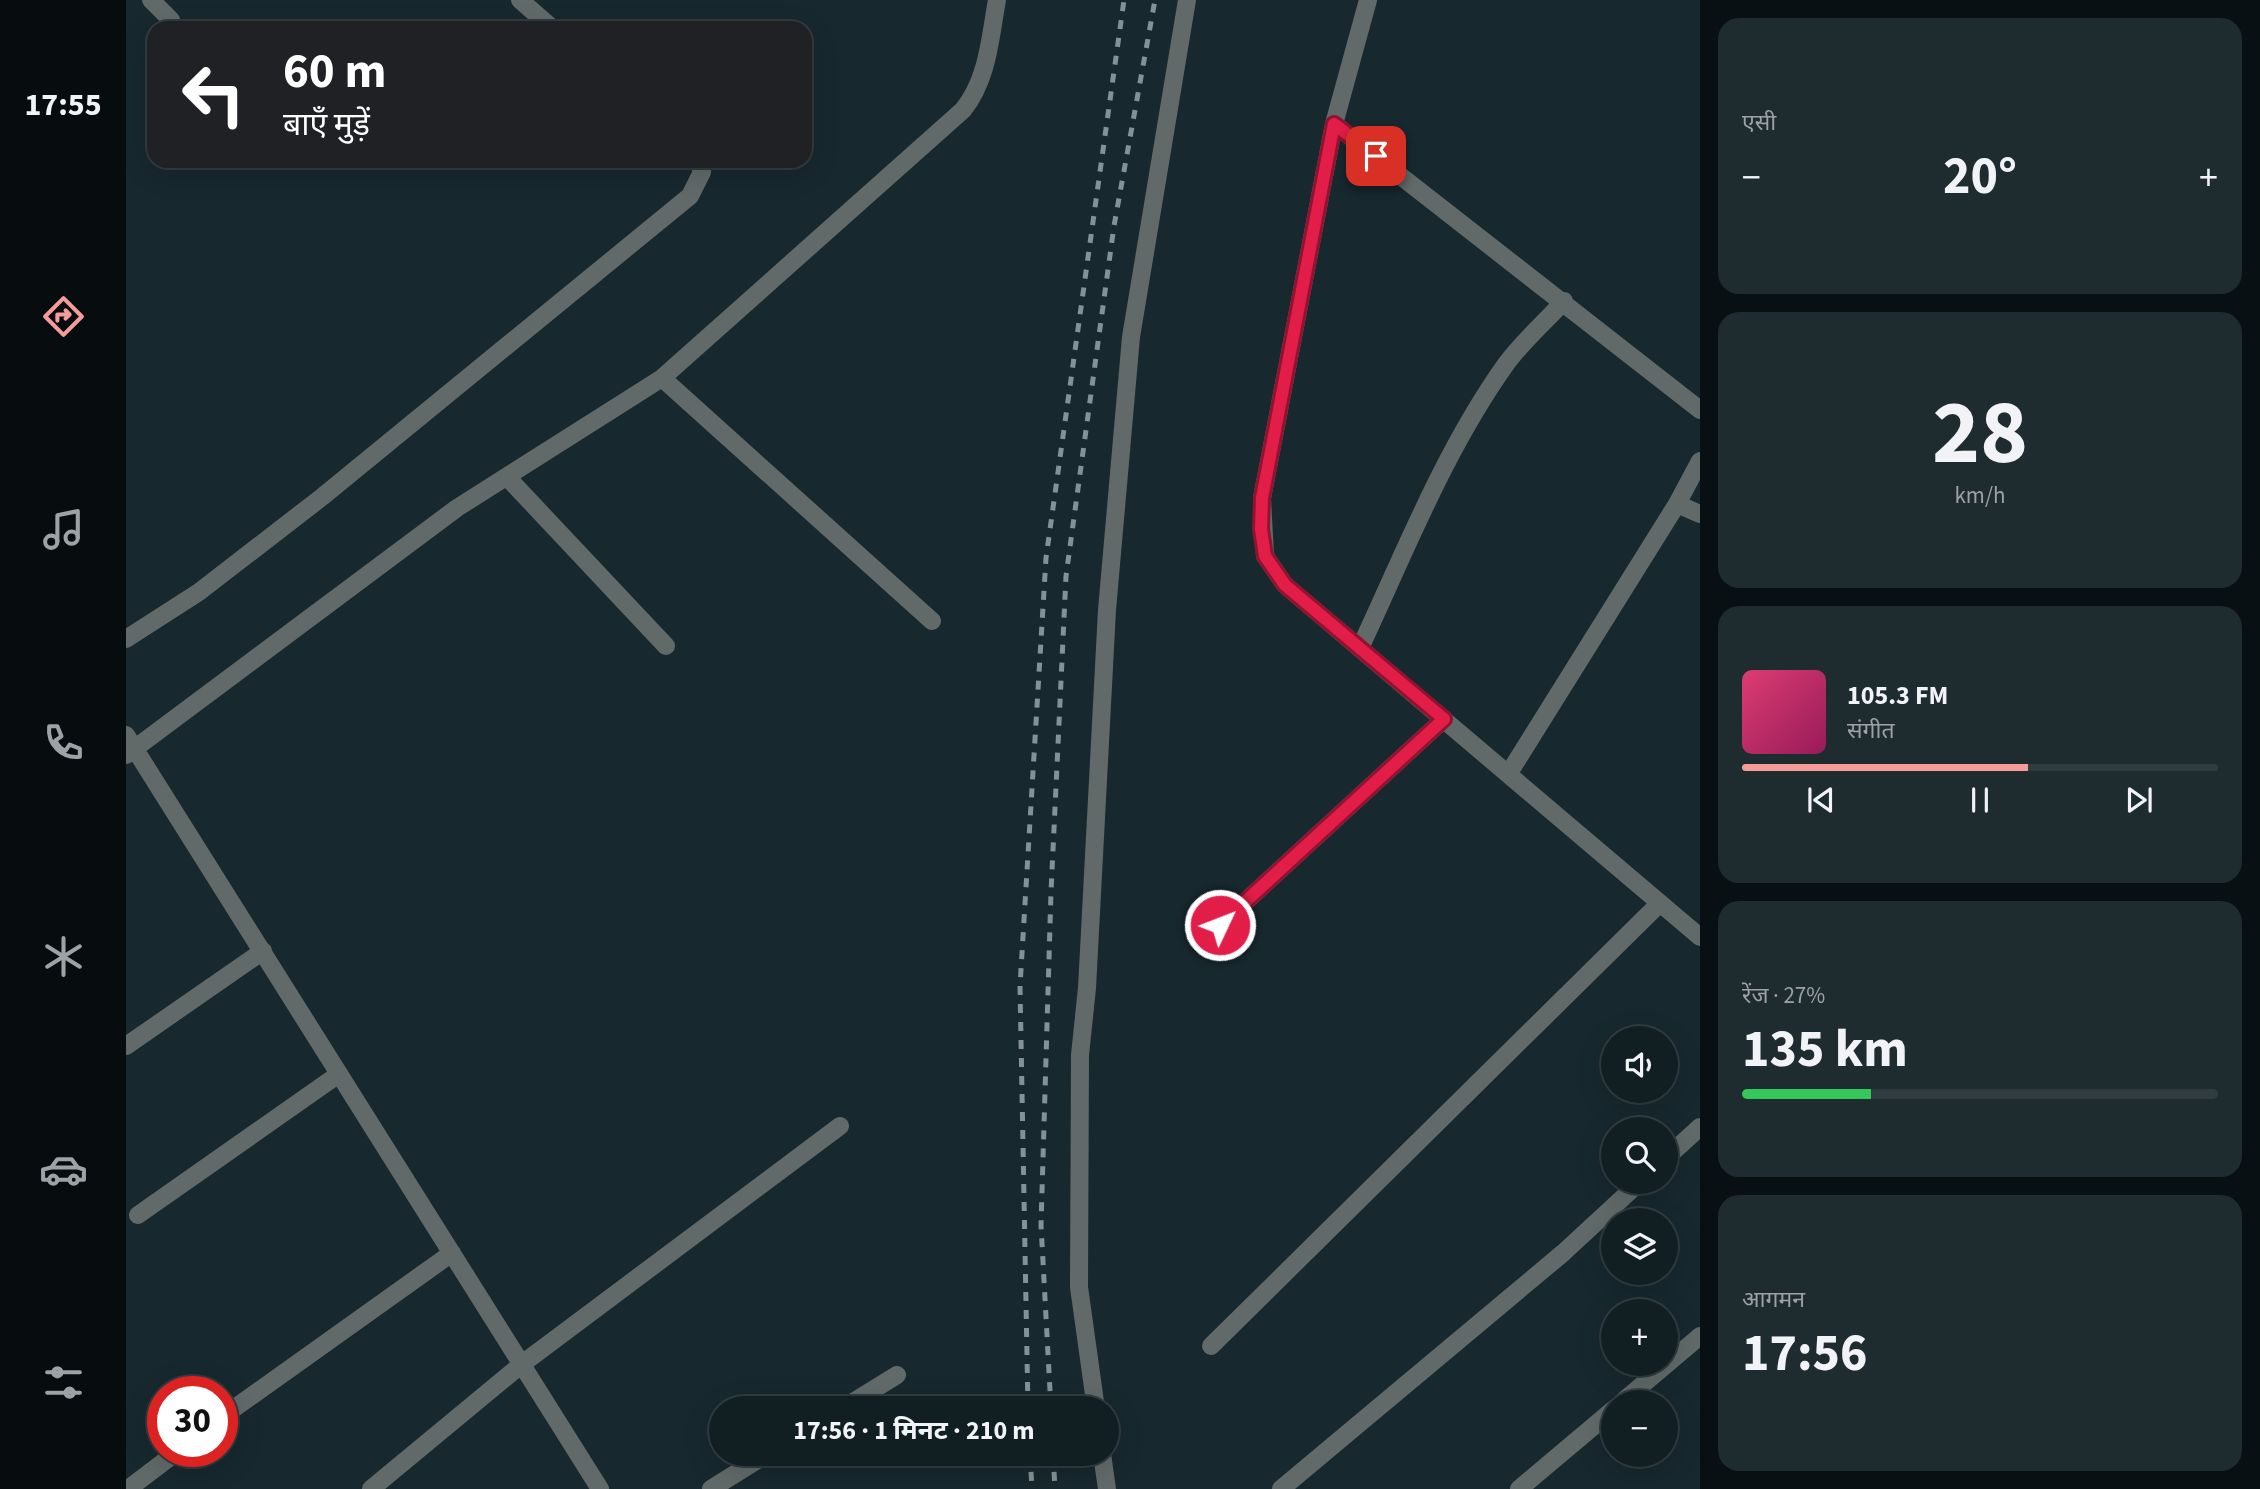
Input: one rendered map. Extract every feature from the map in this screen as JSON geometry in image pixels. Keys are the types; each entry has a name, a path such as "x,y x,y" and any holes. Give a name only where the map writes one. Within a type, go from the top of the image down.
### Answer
{"street":[{"path":"151,0 171,20"},
{"path":"520,0 544,21"},
{"path":"600,1489 263,951 129,746 457,508 662,378 963,110 972,98 985,70 997,0"},
{"path":"1094,1396 1079,1287 1080,1080 1107,610 1131,337 1187,0"},
{"path":"1368,0 1334,124 1262,498 1261,529 1265,556 1285,585 1700,937"},
{"path":"1334,124 1564,301 1700,410"},
{"path":"126,639 199,592 322,498 690,196 702,172 701,168"},
{"path":"1360,648 1445,466 1476,408 1508,361 1564,301"},
{"path":"662,378 932,621"},
{"path":"1509,773 1677,504 1700,460"},
{"path":"506,477 666,646"},
{"path":"1677,504 1700,514"},
{"path":"1220,925 1444,719"},
{"path":"1211,1346 1660,903"},
{"path":"126,1046 263,951"},
{"path":"138,1215 339,1074"},
{"path":"371,1489 522,1364 839,1126"},
{"path":"1678,1147 1700,1127"},
{"path":"1281,1489 1563,1253 1627,1194"},
{"path":"238,1406 452,1253"},
{"path":"1636,1390 1700,1336"},
{"path":"863,1396 897,1375"},
{"path":"1519,1489 1601,1420"},
{"path":"711,1489 748,1466"},
{"path":"1104,1466 1107,1489"},
{"path":"128,1489 157,1467"}],"railway":[{"path":"1028,1396 1020,986 1046,558 1124,0"},
{"path":"1050,1396 1041,1225 1051,892 1066,576 1114,226 1155,0"},
{"path":"1031,1466 1032,1489"},
{"path":"1054,1466 1055,1489"}],"route":[{"path":"1220,925 1444,719 1285,585 1265,556 1261,529 1262,498 1334,124 1376,156"}]}
